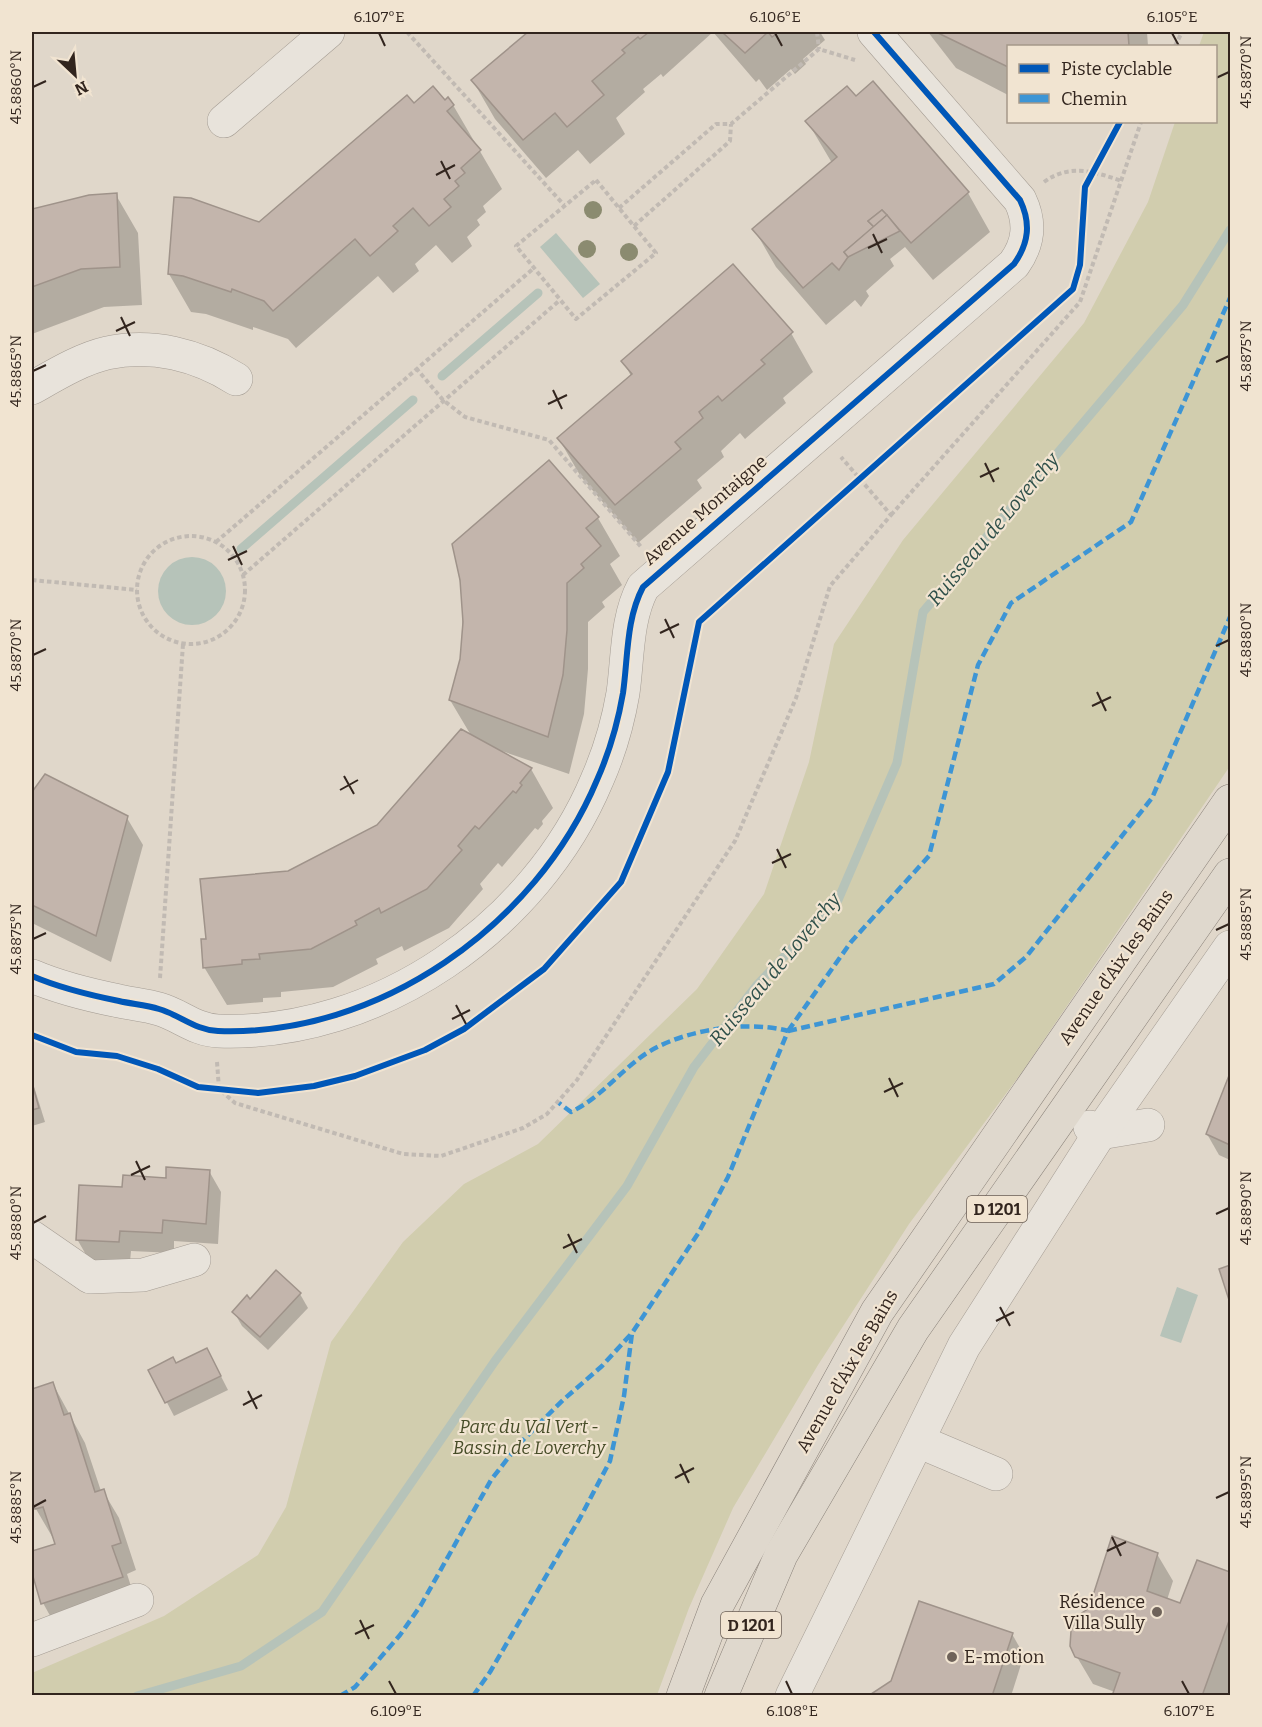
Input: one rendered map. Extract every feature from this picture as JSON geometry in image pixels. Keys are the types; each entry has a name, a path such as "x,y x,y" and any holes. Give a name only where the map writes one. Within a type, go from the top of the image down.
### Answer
{"main road":[{"name":"Avenue d'Aix les Bains","path":"683,1695 717,1605 877,1312 1230,801"},
{"name":"Avenue d'Aix les Bains","path":"721,1695 781,1555 913,1329 1230,875"}],"street":[{"path":"225,121 328,32"},
{"name":"Avenue Montaigne","path":"32,976 95,997 158,1008 202,1029 228,1031 280,1028 326,1017 376,999 445,961 482,934 513,906 563,843 597,780 619,712 637,598 643,587 660,569 1014,264 1025,246 1027,235 1025,211 1020,200 879,38"},
{"path":"32,388 69,368 107,353 148,350 188,355 216,366 236,379"},
{"path":"792,1695 963,1346 1100,1133 1230,947"},
{"path":"1065,1112 1100,1133 1148,1125"},
{"path":"32,1237 90,1277 142,1275 194,1260"},
{"path":"918,1441 996,1474"},
{"path":"32,1640 137,1600"}],"path":[{"path":"407,32 564,205"},
{"path":"817,32 819,49"},
{"path":"819,49 862,62 879,38"},
{"path":"620,208 716,124 732,124 819,49"},
{"path":"228,1031 216,1055 219,1089 235,1104 403,1154 441,1156 523,1128 547,1114 577,1080 735,841 796,698 830,586 1080,302 1141,123"},
{"path":"634,226 730,141 732,124"},
{"path":"1089,179 1099,161"},
{"path":"1020,200 1050,178 1073,169 1094,171 1122,181"},
{"path":"596,180 656,253 576,319 516,246 564,205 596,180"},
{"path":"216,542 534,268"},
{"path":"243,575 561,300"},
{"path":"416,368 443,400 465,417 549,440 660,569"},
{"path":"819,432 891,515"},
{"path":"851,486 869,471"},
{"path":"190,536 216,542 230,552 243,575 244,604 234,624 207,642 183,644 172,641 152,628 140,608 137,590 144,564 158,547 168,541 190,536"},
{"path":"32,579 137,590"},
{"path":"158,1008 183,644"},
{"path":"208,1088 229,1090"}],"green space":[{"name":"Parc du Val Vert - Bassin de Loverchy","path":"1204,32 1230,32 1230,766 1022,1072 909,1224 818,1365 733,1508 689,1608 657,1695 32,1695 32,1673 164,1616 258,1555 286,1507 331,1342 403,1242 464,1184 538,1144 697,989 764,894 809,762 834,644 903,540 1084,323 1148,202 1175,123 1217,123 1217,45 1199,45"}],"shaded area":[{"path":"556,233 600,284 583,298 540,247"},
{"path":"185,557 199,557 211,562 221,572 226,591 221,610 211,620 199,625 185,625 173,620 163,610 158,598 158,584 163,572 173,562"},
{"path":"1177,1287 1198,1295 1181,1343 1160,1336"}],"building":[{"path":"528,32 649,32 640,39 638,37 622,50 625,53 592,81 604,95 567,127 555,113 523,140 471,80"},
{"path":"722,32 768,32 745,53"},
{"path":"768,32 779,32 772,37"},
{"path":"936,32 1128,32 1129,45 1007,45 1007,67"},
{"path":"873,81 969,192 911,243 882,210 868,221 874,227 844,252 848,257 839,270 832,263 803,288 752,229 837,157 805,121 847,86 856,96"},
{"path":"433,86 445,100 448,97 454,105 447,111 481,150 461,168 465,173 455,181 459,186 444,199 451,207 429,226 413,208 393,226 398,231 370,256 355,239 273,311 264,301 232,289 231,292 183,276 168,274 174,197 191,198 259,222 407,95 414,103"},
{"path":"117,193 120,267 81,269 32,287 32,209 89,195"},
{"path":"882,210 887,215 874,227 868,221"},
{"path":"887,215 900,231 848,257 844,252"},
{"path":"733,264 793,332 761,360 765,364 722,401 718,396 699,412 703,418 675,442 681,449 615,505 557,438 632,374 621,361"},
{"path":"549,460 599,517 586,528 601,546 581,564 584,568 567,583 567,630 563,675 548,737 449,700 460,659 463,622 460,580 452,544"},
{"path":"461,729 532,768 520,783 522,785 516,793 513,791 479,829 475,826 458,846 462,850 427,889 381,913 379,908 355,921 357,925 311,949 259,954 260,959 242,960 242,964 203,968 201,939 206,939 200,879 288,871 377,825"},
{"path":"45,774 128,816 96,936 32,905 32,792"},
{"path":"1230,1073 1230,1145 1206,1134"},
{"path":"32,1083 39,1108 32,1110"},
{"path":"166,1167 210,1170 206,1224 163,1220 162,1233 120,1231 119,1242 76,1240 79,1185 122,1187 123,1175 166,1178"},
{"path":"1230,1265 1230,1303 1219,1269"},
{"path":"276,1270 301,1293 260,1337 232,1312 247,1295 250,1299"},
{"path":"207,1348 221,1376 165,1403 148,1370 173,1357 176,1363"},
{"path":"53,1382 64,1415 70,1413 95,1492 104,1489 121,1543 112,1546 123,1577 41,1604 32,1573 32,1551 55,1544 43,1507 35,1509 32,1499 32,1389"},
{"name":"Résidence Villa Sully","path":"1112,1536 1158,1553 1147,1591 1180,1603 1197,1560 1230,1572 1230,1618 1202,1696 1112,1696 1120,1673 1075,1657 1070,1646 1071,1631 1076,1617 1089,1608"},
{"name":"E-motion","path":"919,1601 1013,1633 992,1696 868,1696 891,1681"}],"waterway":[{"name":"Ruisseau de Loverchy","path":"137,1696 241,1666 322,1612 495,1361 627,1186 694,1067 757,985 838,900 897,763 923,612 1183,305 1230,230"},
{"path":"442,376 538,293"},
{"path":"241,549 413,400"}],"marked path":[{"path":"788,1031 851,942 929,856 978,665 1011,603 1131,522 1230,298"},
{"path":"788,1031 994,984 1026,957 1152,798 1230,617"},
{"path":"340,1696 355,1687 400,1635 421,1605 491,1480 519,1444 563,1400 602,1366 632,1333 699,1232 728,1177 788,1031 751,1026 730,1027 688,1035 668,1042 636,1061 581,1107 571,1112 559,1103"},
{"path":"473,1696 490,1672 580,1518 610,1461 624,1396 632,1333"}],"cycle path":[{"path":"32,976 86,994 159,1009 210,1030 278,1028 336,1015 392,993 445,963 492,925 535,882 570,833 605,759 621,704 633,612 643,587 1014,264 1023,248 1027,225 1020,200 874,32"},
{"path":"32,1035 76,1052 117,1056 158,1069 198,1087 258,1093 314,1086 355,1076 425,1050 464,1029 544,969 621,882 668,772 699,622 1073,289 1080,265 1085,187 1119,123"}],"place":[{"name":"Résidence Villa Sully","path":"1157,1612"},
{"name":"E-motion","path":"952,1657"}]}
